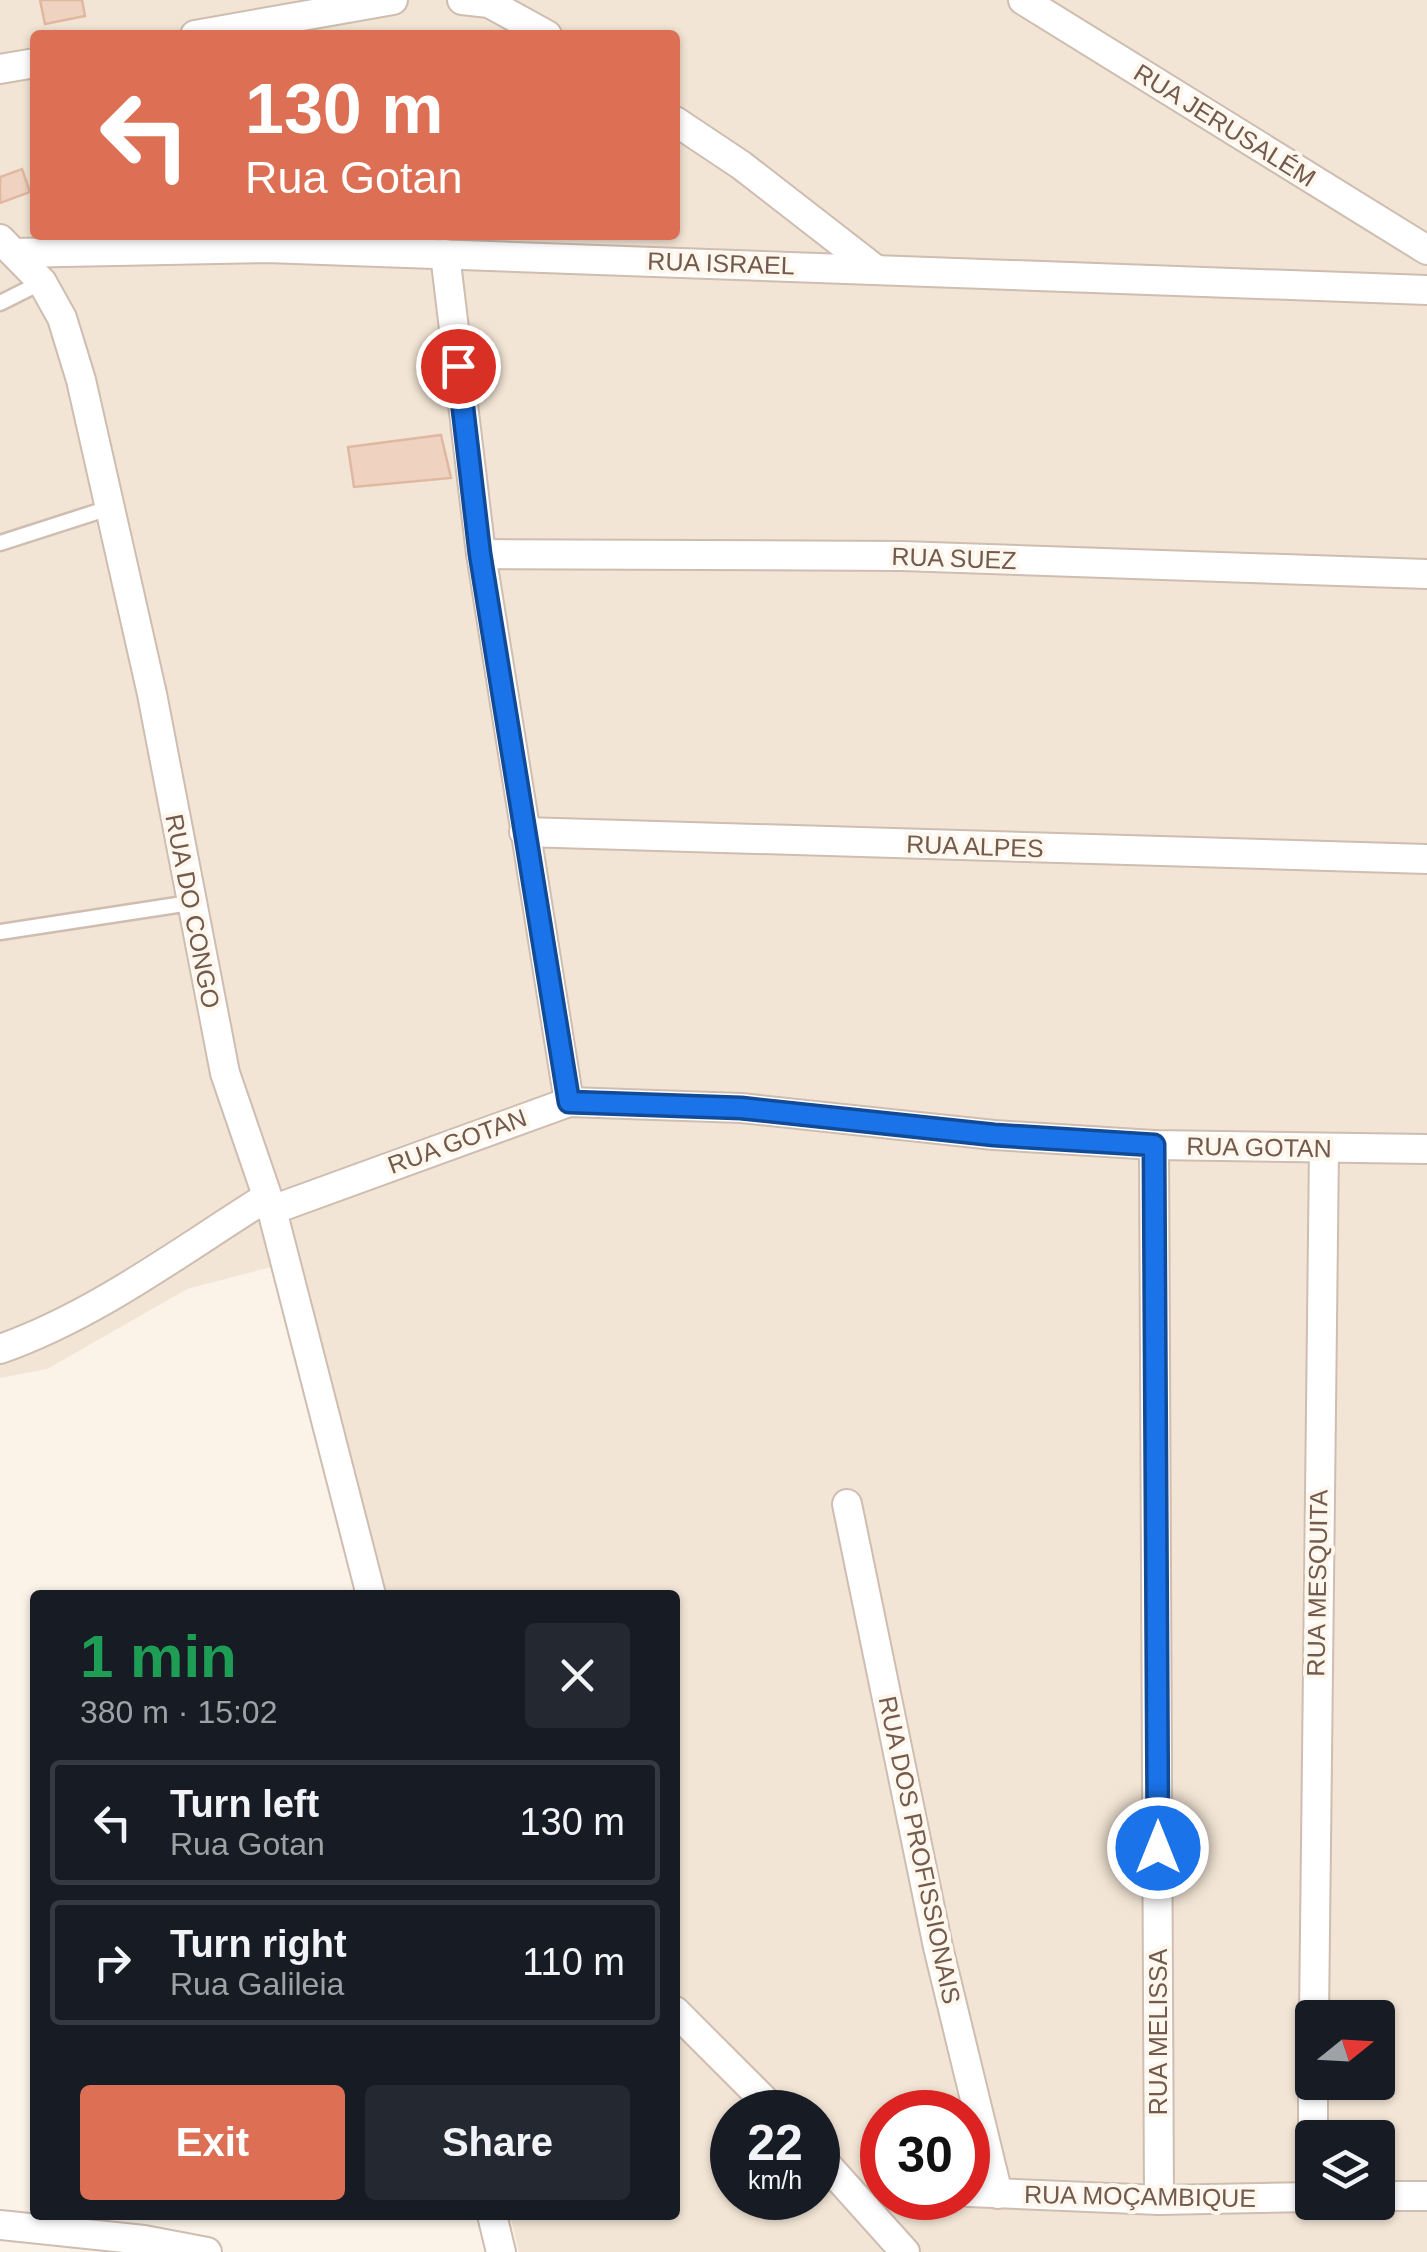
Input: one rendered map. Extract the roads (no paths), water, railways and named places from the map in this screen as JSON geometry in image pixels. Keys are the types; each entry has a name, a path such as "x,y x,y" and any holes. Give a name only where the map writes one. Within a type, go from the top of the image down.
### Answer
{"street":[{"path":"223,30 393,0"},
{"path":"462,0 490,3 538,30"},
{"name":"RUA JERUSALÉM","path":"1023,0 1427,250"},
{"path":"0,70 30,64"},
{"path":"680,124 741,165 875,268"},
{"name":"RUA ISRAEL","path":"7,246 266,248 1427,290"},
{"name":"RUA DO CONGO","path":"7,246 42,282 62,318 81,380 152,694 224,1073 270,1204 371,1590"},
{"path":"444,254 480,554 569,1102"},
{"name":"RUA SUEZ","path":"480,554 902,556 1427,574"},
{"name":"RUA ALPES","path":"524,832 1427,858"},
{"name":"RUA GOTAN","path":"0,1349 32,1338 270,1204 569,1102 741,1108 994,1135 1154,1145 1427,1149"},
{"name":"RUA MELISSA","path":"1154,1145 1159,2200"},
{"name":"RUA MESQUITA","path":"1314,2000 1324,1148"},
{"name":"RUA DOS PROFISSIONAIS","path":"847,1504 938,1947 998,2194"},
{"path":"680,2016 754,2090"},
{"path":"840,2178 906,2252"},
{"path":"845,2183 860,2184"},
{"name":"RUA MOÇAMBIQUE","path":"990,2193 1159,2200 1295,2197"},
{"path":"1395,2196 1427,2196"},
{"path":"493,2220 501,2252"},
{"path":"0,2225 144,2240 208,2252"}],"lane":[{"path":"0,303 42,282"},
{"path":"0,543 109,508"},
{"path":"0,932 190,903"}]}
